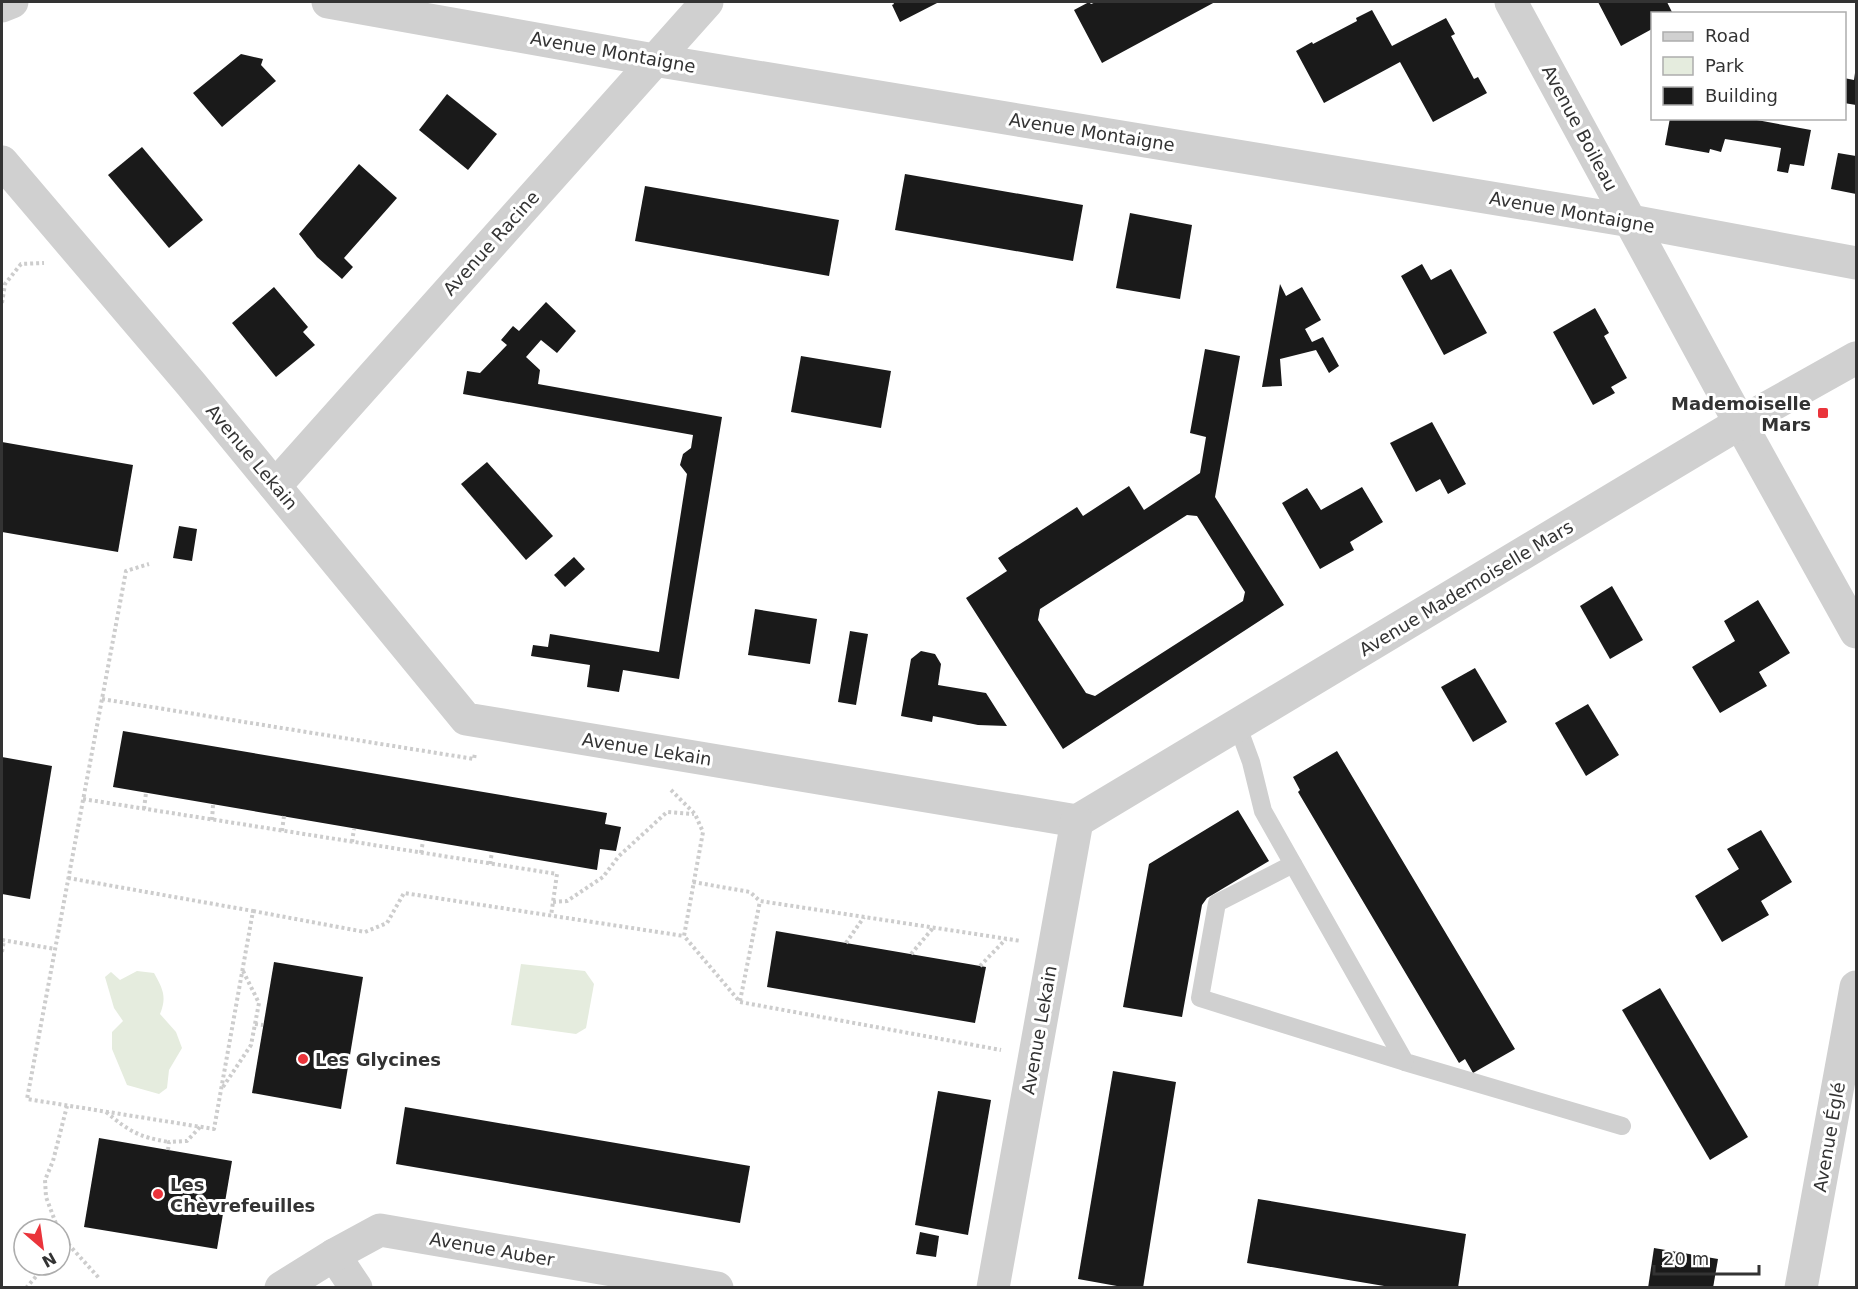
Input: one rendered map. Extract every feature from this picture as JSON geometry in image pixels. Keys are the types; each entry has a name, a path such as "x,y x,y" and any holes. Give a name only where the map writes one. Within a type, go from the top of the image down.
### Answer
{"street":[{"path":"2,6 12,2"},
{"name":"Avenue Montaigne","path":"328,2 654,60 1630,221 1857,263"},
{"name":"Avenue Racine","path":"276,486 707,2"},
{"name":"Avenue Boileau","path":"1511,2 1740,423 1857,632"},
{"name":"Avenue Lekain","path":"2,162 276,486 466,719 1077,821 993,1287"},
{"name":"Avenue Mademoiselle Mars","path":"1077,821 1740,423 1857,358"},
{"name":"Avenue Églé","path":"1802,1287 1857,987"},
{"name":"Avenue Auber","path":"281,1287 381,1230 717,1287"},
{"path":"334,1255 356,1287"}],"lane":[{"path":"1238,724 1251,762 1263,811 1406,1062"},
{"path":"1293,864 1217,903 1200,998 1623,1126"}],"path":[{"path":"2,303 5,284 21,264 86,261"},
{"path":"149,564 126,571 27,1099 214,1129 253,911"},
{"path":"102,699 474,759 478,721"},
{"path":"664,752 663,781 694,814 702,832 684,936"},
{"path":"144,809 146,793"},
{"path":"83,799 557,874 551,916"},
{"path":"212,820 213,805"},
{"path":"553,902 567,901 603,877 619,856 667,812 694,814"},
{"path":"282,831 284,816"},
{"path":"352,842 354,829"},
{"path":"421,853 423,841"},
{"path":"490,864 492,852"},
{"path":"68,878 365,932 387,923 404,893 684,936 740,1002 1035,1056"},
{"path":"693,882 750,892 760,901 1054,946"},
{"path":"740,1002 760,901"},
{"path":"846,943 864,917"},
{"path":"911,954 934,927"},
{"path":"980,966 1006,939"},
{"path":"2,952 3,940 55,949"},
{"path":"221,1090 250,1045 259,1003 242,969"},
{"path":"255,1024 263,1025"},
{"path":"54,1217 46,1197 45,1180 53,1161 67,1106"},
{"path":"105,1112 124,1127 145,1138 169,1142 187,1142 200,1127"},
{"path":"168,1150 169,1142"},
{"path":"72,1250 99,1278"}],"green space":[{"path":"521,964 585,971 594,984 586,1028 576,1034 511,1025"},
{"path":"137,971 154,973 163,993 160,1014 176,1032 182,1048 169,1070 167,1088 159,1094 127,1085 112,1049 112,1032 123,1021 114,1008 105,977 111,972 120,980"}],"building":[{"path":"893,2 939,2 900,22 892,5"},
{"path":"1089,2 1091,4 1096,2 1215,2 1102,63 1074,10"},
{"path":"1598,2 1667,2 1672,12 1651,12 1651,30 1621,46"},
{"path":"1372,10 1392,46 1446,18 1455,34 1451,36 1474,79 1478,77 1487,93 1433,122 1400,62 1324,103 1296,51 1357,21 1356,18"},
{"path":"241,54 263,59 261,65 276,81 222,127 193,93"},
{"path":"1856,73 1856,105 1846,103 1846,78 1854,80"},
{"path":"447,94 497,134 468,170 419,130"},
{"path":"1670,120 1757,120 1811,130 1804,166 1790,164 1788,173 1777,171 1781,148 1725,139 1721,152 1710,149 1709,153 1665,145"},
{"path":"142,147 203,220 169,248 108,175"},
{"path":"1838,153 1856,156 1856,194 1831,189"},
{"path":"359,164 397,198 344,258 353,267 342,279 317,257 299,234"},
{"path":"905,174 1083,205 1073,261 895,230"},
{"path":"645,186 839,220 829,276 635,241"},
{"path":"1130,213 1192,225 1180,299 1116,288"},
{"path":"1422,264 1431,280 1451,269 1487,333 1444,355 1401,276"},
{"path":"1280,284 1286,296 1302,287 1321,320 1305,329 1312,342 1323,337 1339,366 1329,373 1316,350 1280,359 1282,386 1262,387"},
{"path":"274,287 308,327 303,332 315,345 276,377 232,323"},
{"path":"546,302 576,331 557,353 541,340 526,357 540,370 538,384 722,417 679,679 623,670 619,692 587,687 590,665 531,656 533,645 548,647 550,634 659,652 687,474 680,465 683,454 691,448 693,435 463,394 467,371 480,373 507,345 501,340 513,326 519,331"},
{"path":"1595,308 1609,333 1604,336 1627,378 1611,387 1615,393 1593,405 1553,332"},
{"path":"1205,349 1240,356 1215,497 1284,605 1063,749 966,598 1007,571 998,558 1077,507 1083,516 1129,486 1144,510 1200,473 1206,437 1190,433","holes":["1187,515 1197,516 1245,592 1243,601 1095,696 1086,693 1038,620 1040,609"]},
{"path":"801,356 891,371 881,428 791,412"},
{"path":"1432,422 1466,484 1448,494 1440,479 1416,492 1390,443"},
{"path":"2,442 133,465 118,552 2,532"},
{"path":"487,462 553,536 526,560 461,484"},
{"path":"1362,487 1383,522 1350,542 1354,550 1320,569 1282,503 1307,488 1321,510"},
{"path":"179,526 197,529 192,561 173,558"},
{"path":"574,557 585,569 565,587 554,575"},
{"path":"1612,586 1643,640 1610,659 1580,606"},
{"path":"1758,600 1790,653 1759,672 1767,686 1720,713 1692,667 1735,641 1724,621"},
{"path":"755,609 817,619 810,664 748,655"},
{"path":"850,631 868,634 856,705 838,702"},
{"path":"921,651 935,654 941,664 938,685 986,693 1007,726 978,725 933,716 932,722 901,716 911,659"},
{"path":"1475,668 1507,722 1473,742 1441,687"},
{"path":"1588,704 1619,755 1586,776 1555,723"},
{"path":"123,731 607,813 605,824 621,827 616,851 600,849 597,870 113,787"},
{"path":"1337,751 1515,1049 1473,1073 1465,1059 1459,1063 1298,792 1300,790 1293,777"},
{"path":"2,757 52,766 30,899 2,894"},
{"path":"1238,810 1269,861 1207,898 1202,905 1182,1017 1123,1007 1149,864"},
{"path":"1761,830 1792,882 1761,901 1769,915 1722,942 1695,896 1739,869 1727,849"},
{"path":"776,931 986,967 975,1023 767,987"},
{"name":"Les Glycines","path":"274,962 363,977 341,1109 252,1093"},
{"path":"1660,988 1748,1137 1710,1160 1622,1010"},
{"path":"1113,1071 1176,1082 1143,1288 1128,1288 1078,1279"},
{"path":"938,1091 991,1100 968,1235 915,1225"},
{"path":"405,1107 750,1166 740,1223 396,1164"},
{"name":"Les Chèvrefeuilles","path":"99,1138 232,1161 217,1249 84,1227"},
{"path":"1258,1199 1466,1234 1458,1288 1396,1288 1247,1263"},
{"path":"920,1232 939,1236 936,1257 916,1254"},
{"path":"1654,1248 1718,1259 1713,1288 1648,1288"}],"place":[{"name":"Mademoiselle Mars","path":"1823,413"},
{"name":"Les Glycines","path":"303,1059"},
{"name":"Les Chèvrefeuilles","path":"158,1194"}]}
